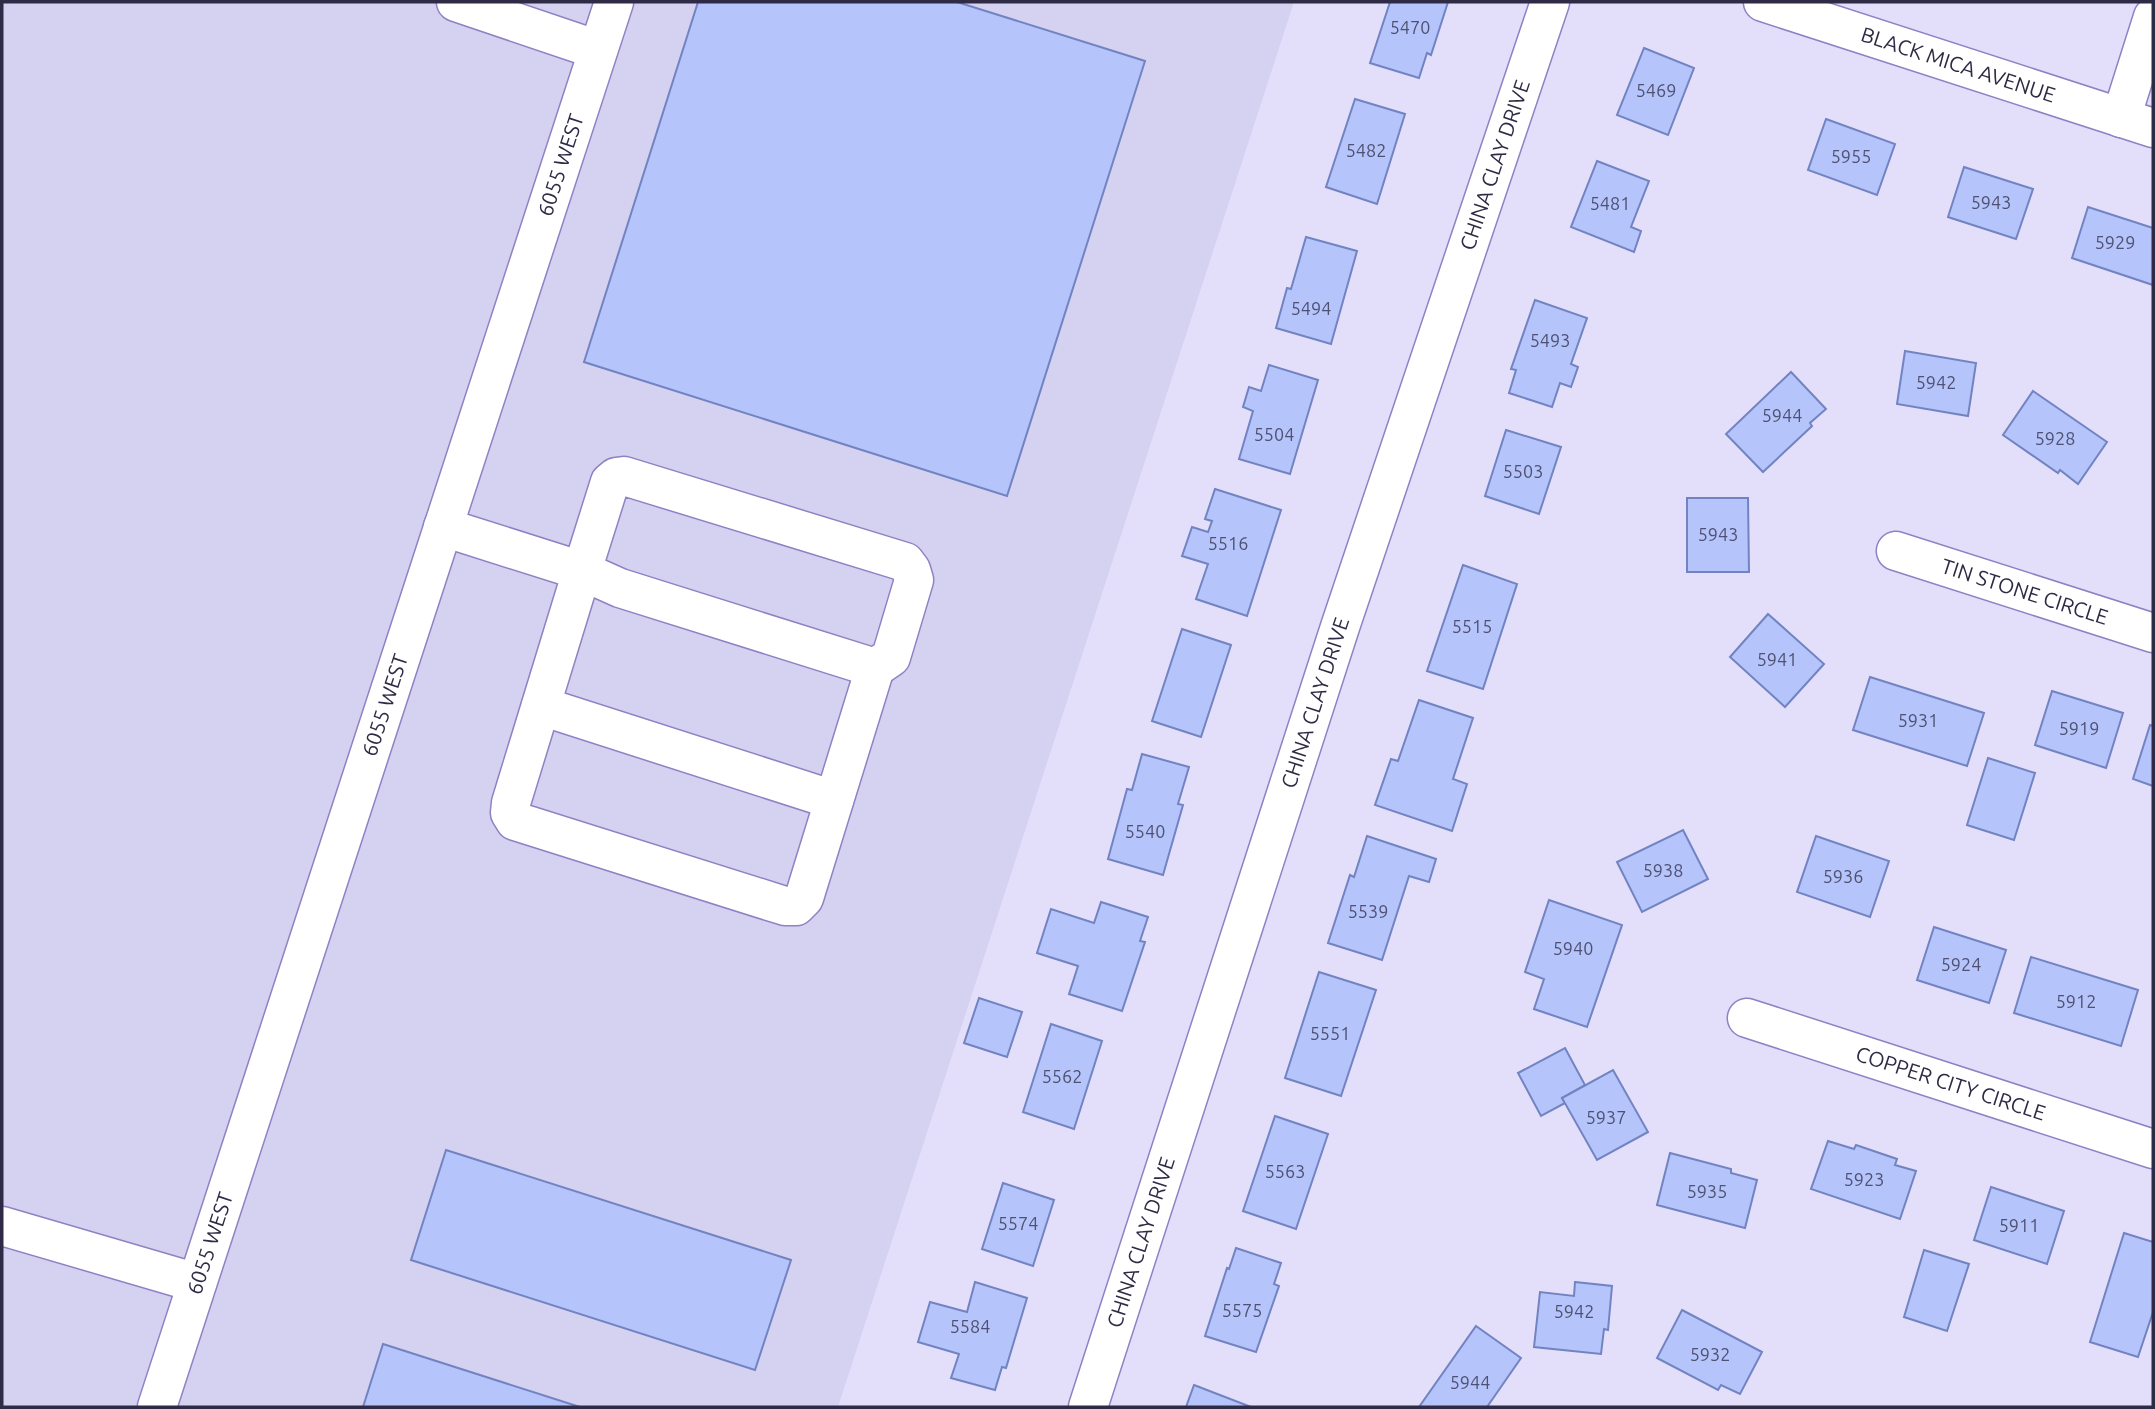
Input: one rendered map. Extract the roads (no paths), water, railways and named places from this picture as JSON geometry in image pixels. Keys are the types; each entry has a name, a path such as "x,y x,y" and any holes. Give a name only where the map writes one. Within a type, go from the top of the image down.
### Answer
{"street":[{"path":"456,2 598,50"},
{"name":"6055 WEST","path":"157,1407 614,2"},
{"name":"CHINA CLAY DRIVE","path":"1088,1407 1340,627 1550,2"},
{"name":"BLACK MICA AVENUE","path":"1763,2 2137,123"},
{"path":"2137,123 2153,17"},
{"path":"616,477 624,477 905,562 914,580 891,657 876,668 804,898 796,906 785,906 515,821 510,813 610,482 616,477"},
{"path":"443,527 583,571 620,587 876,668"},
{"name":"TIN STONE CIRCLE","path":"1896,551 2153,633"},
{"path":"541,706 834,800"},
{"name":"COPPER CITY CIRCLE","path":"1748,1018 2153,1149"},
{"path":"2,1226 197,1283"}]}
